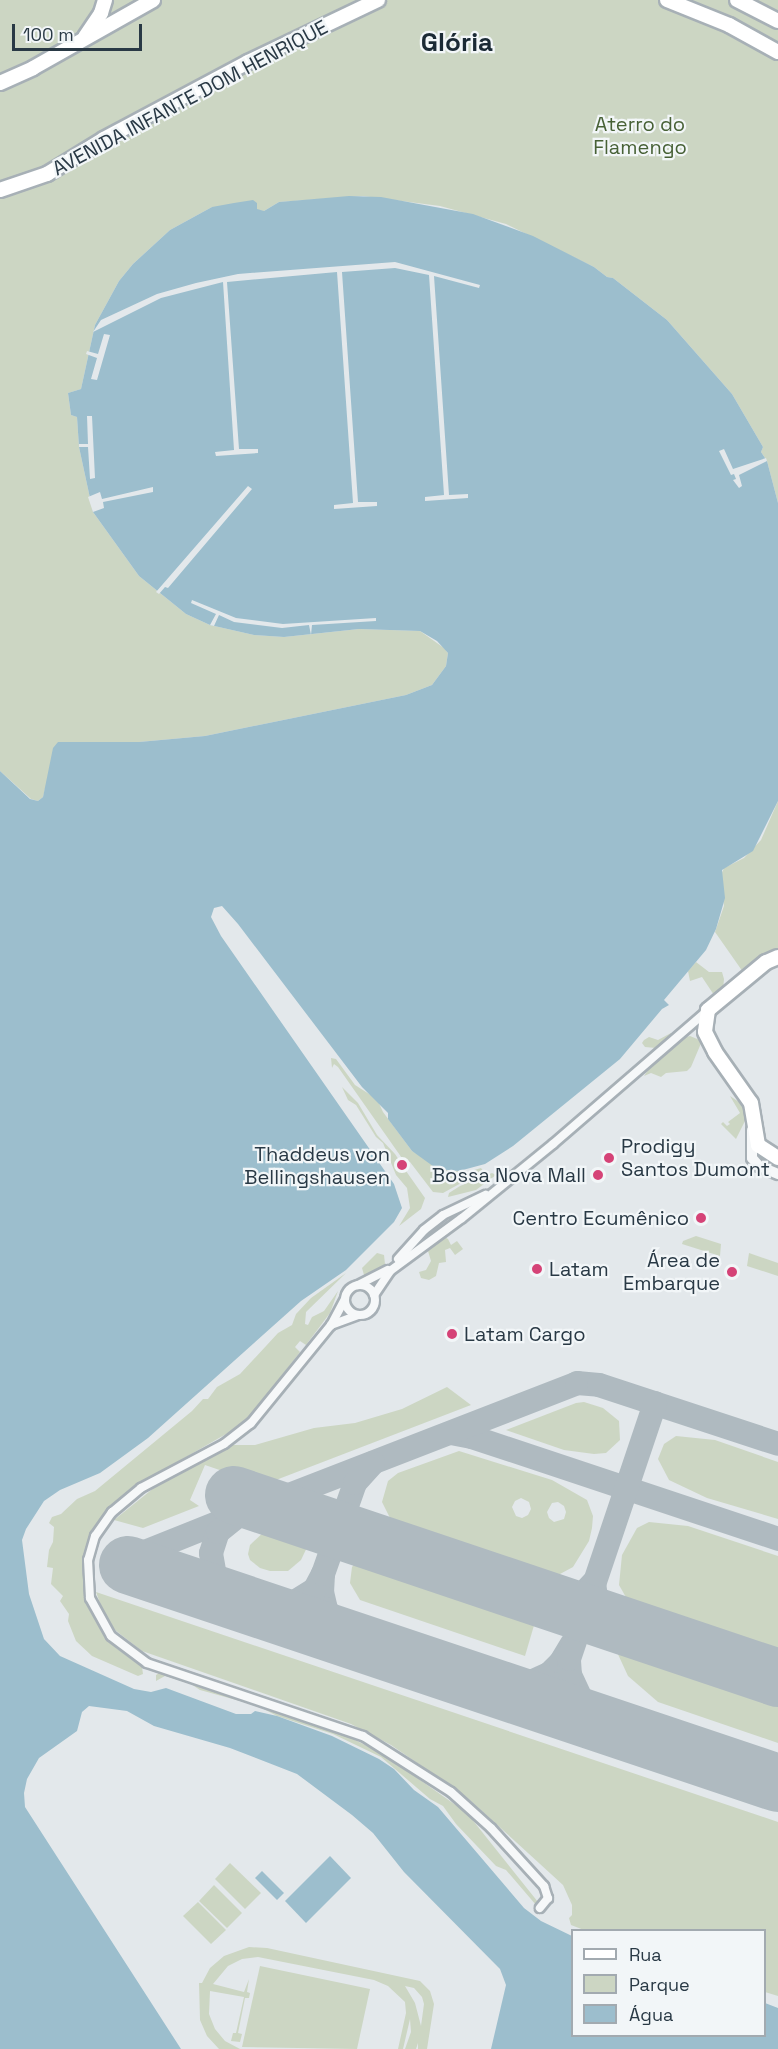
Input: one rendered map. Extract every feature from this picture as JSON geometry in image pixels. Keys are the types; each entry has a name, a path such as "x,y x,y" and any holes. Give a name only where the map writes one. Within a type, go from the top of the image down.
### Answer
{"main road":[{"path":"82,41 101,13 105,0"},
{"path":"0,83 82,41 153,0"},
{"name":"AVENIDA INFANTE DOM HENRIQUE","path":"0,190 47,174 104,139 248,62 378,0"},
{"path":"667,0 729,25 778,52"},
{"path":"737,0 778,21"},
{"path":"778,957 766,962 708,1010 705,1032 715,1052 751,1103 758,1144 766,1152 778,1158"}],"street":[{"path":"331,1325 365,1314 373,1307 374,1295 390,1271 472,1211 493,1190 553,1144 708,1010"},
{"path":"686,1028 705,1032"},
{"path":"754,1114 751,1138 752,1158 759,1166 778,1174"},
{"path":"493,1190 443,1215 424,1230 382,1274 349,1290 331,1325 314,1342 267,1404 240,1432 141,1488 112,1512 95,1536 88,1560 88,1580 93,1607 111,1636 147,1663 363,1736 421,1772 472,1810 537,1877 548,1893 548,1898 540,1908"},
{"path":"358,1285 368,1287 374,1295"},
{"path":"345,1299 351,1311 359,1315"}],"green space":[{"name":"Aterro do Flamengo","path":"0,0 778,0 778,503 767,461 761,452 763,447 732,394 667,320 613,278 607,277 594,267 506,224 440,206 363,196 279,202 264,211 212,207 170,230 133,264 119,281 95,325 81,389 68,393 71,415 77,417 79,447 93,512 139,576 186,614 210,625 254,635 284,637 359,629 420,631 448,653 446,666 432,685 406,695 205,736 139,742 45,789 43,797 38,801 31,799 0,771"},
{"path":"778,801 778,965 743,972 715,932 724,906 721,875 724,868 744,858 761,840"},
{"path":"696,962 709,972 722,972 723,990 714,995 702,977 690,981 688,971"},
{"path":"671,1033 679,1039 690,1036 702,1041 691,1067 687,1071 666,1073 661,1077 651,1073 644,1076 654,1061 656,1048 645,1047 642,1043 649,1037 658,1040"},
{"path":"331,1058 336,1059 355,1085 377,1099 383,1112 412,1151 443,1170 459,1171 455,1176 481,1168 483,1171 443,1193 433,1192 410,1162 404,1161 338,1067 334,1064 332,1068"},
{"path":"342,1087 358,1103 377,1135 395,1154 401,1163 401,1169 406,1171 425,1198 421,1209 399,1226 410,1208 407,1188 396,1175 383,1143 376,1137 356,1105 348,1100"},
{"path":"730,1096 739,1102 746,1114 746,1119 736,1139 721,1124 723,1122 727,1126 730,1124 728,1122 740,1113"},
{"path":"492,1173 496,1175 476,1190 448,1197 449,1193 460,1186"},
{"path":"443,1236 451,1245 457,1241 463,1249 455,1255 450,1248 445,1250 446,1262 439,1263 436,1276 429,1280 421,1278 419,1272 426,1270 431,1261 428,1251"},
{"path":"696,1236 721,1244 720,1256 682,1244 683,1241"},
{"path":"377,1253 384,1255 385,1264 372,1274 364,1275 362,1268"},
{"path":"749,1253 778,1263 778,1276 747,1266"},
{"path":"346,1273 306,1312 305,1324 308,1325 312,1317 324,1311 338,1291 330,1313 306,1345 300,1341 295,1347 300,1352 240,1426 132,1488 101,1517 89,1540 82,1567 87,1599 105,1635 116,1648 142,1667 143,1674 138,1676 92,1656 76,1641 68,1621 69,1614 60,1601 63,1596 51,1584 53,1568 47,1567 49,1550 53,1542 54,1527 49,1523 52,1517 61,1514 77,1499 95,1491 192,1411 203,1399 208,1399 217,1387 240,1374 278,1333 292,1325 296,1314 311,1298"},
{"path":"447,1387 471,1405 263,1485 205,1465 190,1500 199,1506 143,1528 114,1520 155,1487 232,1445 255,1445 314,1428 355,1423 402,1409"},
{"path":"584,1402 603,1408 619,1421 620,1440 606,1453 594,1454 564,1450 506,1430 576,1403"},
{"path":"676,1436 715,1440 778,1462 778,1519 707,1498 669,1480 658,1459 664,1444"},
{"path":"459,1451 552,1480 587,1500 593,1516 589,1541 573,1567 560,1574 541,1573 401,1526 391,1520 382,1502 388,1481 398,1473","holes":["521,1498 529,1502 531,1509 528,1515 522,1518 516,1516 512,1507 515,1501","558,1502 564,1506 566,1512 564,1519 554,1522 549,1518 547,1512 552,1503"]},
{"path":"649,1522 688,1526 778,1556 778,1653 636,1605 627,1599 619,1585 622,1555 637,1528"},
{"path":"268,1528 310,1541 301,1560 288,1571 270,1571 260,1568 250,1560 248,1554 250,1545"},
{"path":"356,1562 535,1622 525,1656 360,1600 350,1583 352,1567"},
{"path":"96,1592 778,1822 778,1996 766,1992 766,1929 581,1929 571,1925 569,1918 572,1915 572,1905 563,1885 471,1801 391,1745 351,1724 142,1651 115,1630 104,1614"},
{"path":"616,1650 778,1705 778,1743 658,1702 628,1676"},
{"path":"161,1672 335,1730 383,1754 467,1813 538,1902 536,1905 506,1870 496,1866 456,1824 443,1806 430,1799 381,1757 333,1734 277,1716 258,1706 200,1690 191,1684 165,1676 156,1681 156,1675"},
{"path":"230,1863 261,1893 245,1909 215,1879"},
{"path":"214,1885 242,1913 227,1928 199,1901"},
{"path":"198,1902 226,1930 211,1944 183,1916"},
{"path":"249,1947 267,1948 420,1981 430,1991 434,2004 427,2049 418,2049 418,2043 416,2049 405,2049 411,2032 410,2019 403,2049 398,2049 406,2013 405,2002 388,1986 374,1980 258,1957 242,1959 228,1966 213,1984 244,1992 249,1979 247,1992 250,1993 249,1998 245,1998 238,2033 242,2034 240,2042 231,2041 233,2033 236,2033 244,1997 210,1991 209,2014 215,2029 225,2041 240,2049 219,2049 207,2036 200,2020 199,1983 202,1983 210,1968 224,1956","holes":["405,1986 414,1988 422,1997 424,2004 421,2026 415,2003"]},
{"path":"260,1966 370,1989 357,2049 242,2047"}],"water":[{"path":"349,196 381,197 473,214 533,236 594,267 607,277 613,278 667,320 732,394 763,447 761,452 767,461 778,503 778,801 753,851 722,870 725,898 716,929 706,950 664,1000 669,1005 662,1009 620,1059 513,1146 485,1164 459,1171 437,1169 412,1151 388,1119 388,1113 362,1087 238,924 222,906 214,908 211,917 221,936 394,1184 402,1208 394,1222 346,1270 301,1301 148,1438 100,1473 60,1490 44,1501 26,1529 22,1540 29,1594 44,1639 60,1656 134,1689 151,1692 166,1688 236,1714 251,1714 255,1711 277,1716 332,1736 394,1769 414,1790 438,1807 524,1908 541,1921 571,1936 571,2037 766,2037 766,2003 778,2008 778,2049 491,2049 506,1985 500,1969 404,1872 373,1833 352,1815 297,1774 230,1748 154,1726 127,1711 89,1706 82,1712 77,1731 39,1758 27,1779 24,1793 25,1807 181,2049 0,2049 0,771 30,799 38,801 43,797 53,748 58,742 139,742 205,736 406,695 432,685 446,666 448,653 437,641 420,631 359,629 284,637 254,635 210,625 186,614 139,576 93,512 79,447 77,417 71,415 68,393 81,389 95,325 119,281 133,264 170,230 212,207 253,200 257,203 257,209 264,211 279,202"},
{"path":"330,1856 351,1878 306,1923 285,1901"},
{"path":"262,1871 284,1893 277,1900 255,1878"}],"pier":[{"path":"395,262 480,285 479,288 434,276 449,495 468,494 468,498 425,501 425,497 444,495 429,275 395,268 342,272 358,502 377,502 377,506 334,509 334,505 353,503 337,272 227,282 239,449 258,449 258,453 216,456 215,452 234,450 223,282 161,298 93,332 101,320 157,294 196,283 238,274"},
{"path":"104,334 110,335 97,380 91,379 97,358 86,354 87,351 98,354"},
{"path":"87,416 92,416 95,478 90,479 88,447 79,447 79,444 88,444"},
{"path":"724,449 733,469 766,458 767,461 739,475 742,486 739,488 733,480 736,479 734,474 731,475 719,451"},
{"path":"248,486 252,489 168,588 165,587 159,594 156,592"},
{"path":"153,487 153,492 103,502 104,508 93,512 88,497 100,492 102,499"},
{"path":"192,600 236,618 283,624 376,618 376,621 312,625 311,635 309,625 282,628 234,622 219,615 214,626 210,625 216,614 191,603"}],"taxiway":[{"path":"242,1602 221,1587 215,1576 211,1553 218,1532 240,1514 577,1383 599,1385 778,1444"},
{"path":"613,1728 585,1707 570,1675 569,1659 655,1403"},
{"path":"451,1433 472,1437 778,1539"},
{"path":"263,1609 293,1603 315,1589 323,1574 355,1483 373,1463"},
{"path":"346,1508 357,1530 378,1543"},
{"path":"140,1569 136,1561 140,1554 232,1517"},
{"path":"323,1574 322,1592 326,1609 333,1622 356,1641"},
{"path":"549,1601 578,1599 593,1583"},
{"path":"594,1583 597,1605 616,1623"},
{"path":"477,1682 515,1686 529,1683 550,1673 561,1662 572,1644"}],"runway":[{"path":"234,1495 778,1678"},
{"path":"128,1565 778,1783"}],"place":[{"name":"Prodigy Santos Dumont","path":"609,1158"},
{"name":"Thaddeus von Bellingshausen","path":"402,1165"},
{"name":"Bossa Nova Mall","path":"598,1175"},
{"name":"Centro Ecumênico","path":"701,1218"},
{"name":"Latam","path":"537,1269"},
{"name":"Área de Embarque","path":"732,1272"},
{"name":"Latam Cargo","path":"452,1334"}],"district":[{"name":"Glória","path":"457,43"}]}
